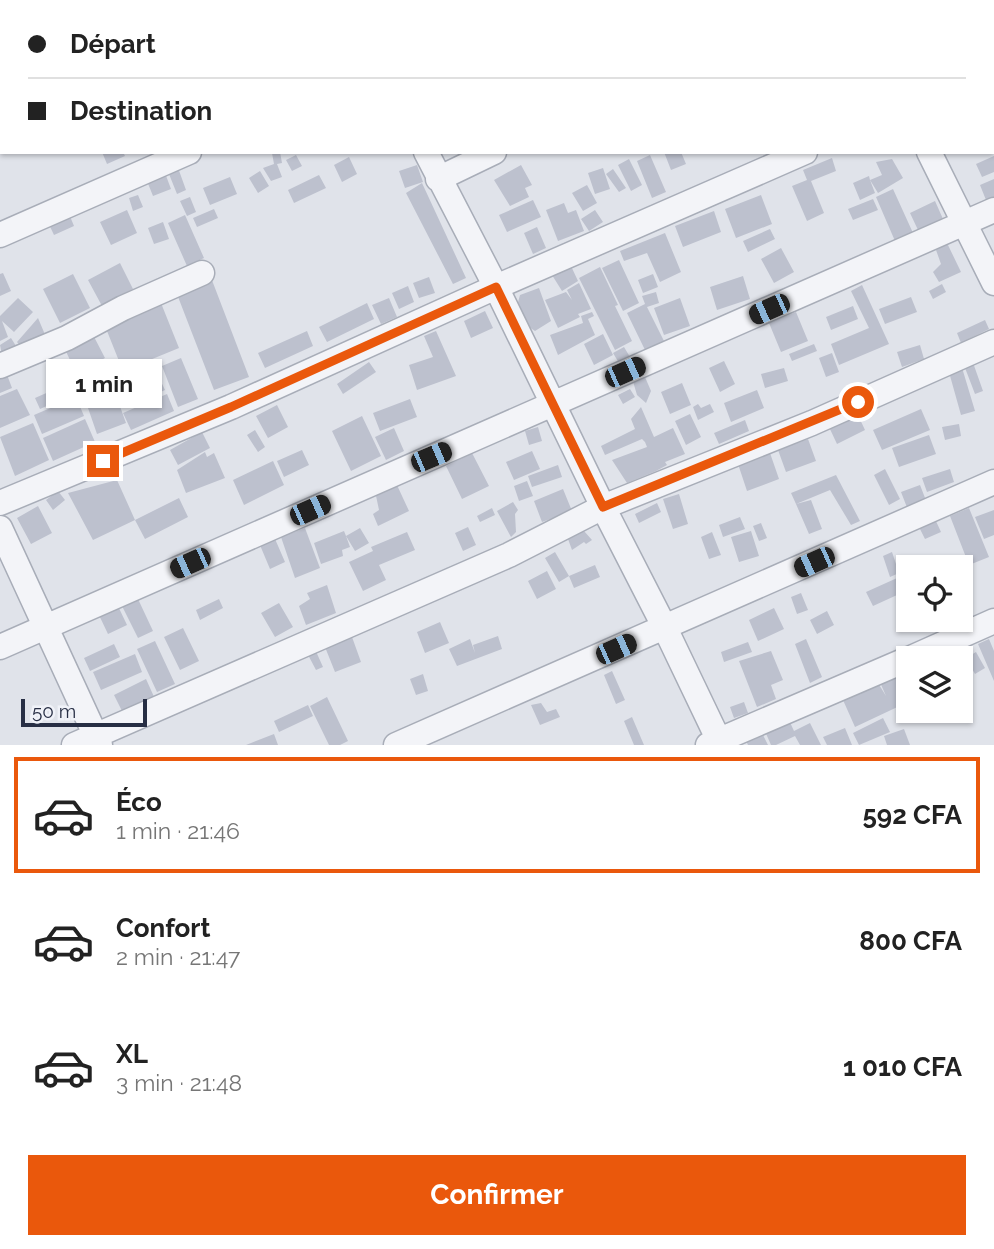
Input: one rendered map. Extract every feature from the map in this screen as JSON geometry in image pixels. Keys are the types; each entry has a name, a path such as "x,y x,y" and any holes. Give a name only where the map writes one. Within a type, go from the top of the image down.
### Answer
{"street":[{"path":"0,235 184,154"},
{"path":"427,154 665,628 716,744 896,665"},
{"path":"438,179 490,154"},
{"path":"0,503 231,407 800,154"},
{"path":"930,154 994,282"},
{"path":"0,647 994,210"},
{"path":"0,366 67,338 123,308 202,273"},
{"path":"0,528 46,628 90,742 509,555 603,507 812,422 994,342"},
{"path":"396,745 994,482"},
{"path":"939,646 994,621"}],"building":[{"path":"103,154 124,154 125,156 107,164"},
{"path":"272,154 280,154 282,163 277,164 282,177 271,181 263,168 274,164"},
{"path":"665,154 682,154 686,164 671,170"},
{"path":"296,155 302,166 292,171 286,160"},
{"path":"650,155 666,192 652,198 637,161"},
{"path":"994,156 994,172 982,177 976,164"},
{"path":"349,157 357,174 342,182 334,165"},
{"path":"832,158 836,171 811,181 824,213 807,221 792,186 807,180 803,170"},
{"path":"629,159 642,185 631,191 618,165"},
{"path":"892,159 903,178 878,193 870,180 882,175 876,162"},
{"path":"177,165 186,190 177,194 167,169"},
{"path":"417,165 423,182 405,188 399,171"},
{"path":"521,165 532,185 525,188 529,197 510,206 494,180"},
{"path":"603,168 610,189 595,194 588,173"},
{"path":"613,169 626,188 619,192 606,174"},
{"path":"260,171 269,186 258,193 249,178"},
{"path":"165,173 171,189 153,196 147,181"},
{"path":"319,175 326,188 294,203 288,190"},
{"path":"869,176 875,193 860,200 853,183"},
{"path":"230,177 237,194 210,205 203,188"},
{"path":"994,179 994,197 986,200 980,185"},
{"path":"422,183 466,278 453,284 406,193"},
{"path":"587,185 597,203 583,211 572,193"},
{"path":"893,189 913,233 895,241 876,197"},
{"path":"138,195 143,207 133,211 129,198"},
{"path":"761,195 772,224 736,238 725,209"},
{"path":"190,197 196,212 187,216 180,201"},
{"path":"873,199 878,210 853,220 848,209"},
{"path":"533,200 541,217 507,232 499,215"},
{"path":"935,201 943,219 918,230 910,213"},
{"path":"564,203 568,213 576,210 584,231 558,241 546,210"},
{"path":"67,209 74,226 54,235 46,218"},
{"path":"214,209 218,218 197,227 193,218"},
{"path":"127,210 137,233 111,245 100,222"},
{"path":"595,210 603,222 589,231 581,219"},
{"path":"714,211 721,232 683,247 675,226"},
{"path":"185,215 204,258 187,266 168,223"},
{"path":"163,222 169,239 154,244 148,228"},
{"path":"537,227 546,248 533,254 524,233"},
{"path":"770,229 775,239 748,252 743,241"},
{"path":"665,233 681,272 660,282 647,253 624,261 620,251"},
{"path":"947,243 961,272 939,282 933,272 941,264 936,250"},
{"path":"781,248 794,272 774,283 761,259"},
{"path":"619,260 639,303 623,311 602,268"},
{"path":"120,263 133,289 102,306 88,280"},
{"path":"571,266 578,281 562,291 552,275"},
{"path":"600,267 632,341 615,350 579,278"},
{"path":"3,273 11,291 0,296 0,274"},
{"path":"73,274 90,308 60,323 43,289"},
{"path":"653,274 658,287 643,293 638,280"},
{"path":"210,275 249,377 214,390 175,289"},
{"path":"743,276 750,299 717,310 710,287"},
{"path":"429,277 435,293 419,298 413,283"},
{"path":"579,283 591,309 578,314 580,317 558,328 545,300 566,292 572,300 567,290"},
{"path":"942,284 946,292 933,299 929,291"},
{"path":"862,285 889,344 839,365 831,344 869,328 851,291"},
{"path":"408,286 414,302 399,309 392,293"},
{"path":"539,288 551,321 535,331 514,317 520,295"},
{"path":"656,292 659,303 647,307 664,341 645,350 627,313 645,304 642,296"},
{"path":"911,297 917,312 885,324 879,309"},
{"path":"18,298 33,312 14,332 2,321 8,337 0,341 0,316"},
{"path":"159,298 179,348 123,371 103,321"},
{"path":"389,298 397,317 381,324 372,305"},
{"path":"680,298 690,326 664,335 654,308"},
{"path":"367,303 374,319 327,342 319,327"},
{"path":"853,306 858,319 831,330 826,317"},
{"path":"485,311 493,328 471,338 464,321"},
{"path":"592,312 594,316 588,319 595,335 558,355 550,335 583,323 581,316"},
{"path":"796,312 808,341 781,352 769,323"},
{"path":"38,318 46,337 22,348 17,342"},
{"path":"985,320 989,329 961,343 957,333"},
{"path":"91,331 105,358 76,373 63,345"},
{"path":"307,331 313,346 265,368 258,353"},
{"path":"436,331 456,376 417,390 409,365 433,357 424,336"},
{"path":"603,334 613,355 594,365 584,344"},
{"path":"11,338 16,346 2,355 0,345"},
{"path":"814,344 817,351 792,361 789,354"},
{"path":"920,345 924,359 902,367 897,352"},
{"path":"624,347 630,357 619,363 613,353"},
{"path":"832,353 839,372 826,377 819,358"},
{"path":"971,357 983,391 975,394 962,360"},
{"path":"181,358 198,399 178,407 162,366"},
{"path":"724,361 735,384 720,392 709,368"},
{"path":"960,361 975,411 961,415 947,365"},
{"path":"369,362 376,372 343,394 337,384"},
{"path":"153,365 165,390 137,403 125,378"},
{"path":"118,368 125,386 94,400 86,382"},
{"path":"784,368 788,381 765,388 761,374"},
{"path":"6,372 12,388 0,393 0,374"},
{"path":"645,377 651,391 646,403 637,395 632,378 640,380"},
{"path":"69,383 74,394 40,409 35,398"},
{"path":"682,383 691,405 670,414 661,392"},
{"path":"17,389 30,415 0,428 0,396"},
{"path":"630,389 635,397 623,404 618,395"},
{"path":"757,390 764,408 731,422 724,403"},
{"path":"167,394 174,411 131,430 123,413"},
{"path":"76,397 84,416 42,434 34,415"},
{"path":"117,398 126,423 97,434 88,408"},
{"path":"410,399 417,417 380,431 373,413"},
{"path":"698,404 701,408 710,404 714,412 698,420 693,407"},
{"path":"277,405 288,427 268,438 256,416"},
{"path":"641,407 654,437 673,428 685,454 665,462 667,465 656,471 627,483 612,460 647,447 645,442 642,439 605,455 601,446 635,429 631,419"},
{"path":"921,409 930,430 882,450 873,430"},
{"path":"857,413 865,430 837,444 829,427"},
{"path":"690,414 701,437 686,445 675,421"},
{"path":"362,416 381,456 351,471 332,431"},
{"path":"85,419 95,442 53,461 43,438"},
{"path":"745,420 749,431 719,444 714,433"},
{"path":"33,423 49,460 15,476 0,437"},
{"path":"959,424 961,436 945,440 942,427"},
{"path":"538,427 542,441 529,445 525,431"},
{"path":"394,428 404,451 386,460 375,437"},
{"path":"255,430 265,447 258,452 247,435"},
{"path":"202,432 210,448 178,465 170,450"},
{"path":"929,435 936,454 899,467 892,448"},
{"path":"808,439 816,461 786,472 778,450"},
{"path":"302,450 309,465 284,477 277,461"},
{"path":"532,451 540,469 514,480 506,462"},
{"path":"205,452 207,457 214,453 225,478 186,493 177,470"},
{"path":"472,453 489,486 462,499 446,466"},
{"path":"770,453 779,479 747,491 738,464"},
{"path":"273,461 284,485 244,505 233,480"},
{"path":"558,465 562,477 532,487 528,476"},
{"path":"885,469 900,499 889,505 874,475"},
{"path":"950,469 954,482 927,492 922,478"},
{"path":"836,475 860,521 851,525 830,490 796,504 791,493"},
{"path":"117,480 135,520 93,540 68,493"},
{"path":"527,481 533,496 519,501 514,486"},
{"path":"396,483 409,511 378,526 373,514 379,510 375,491"},
{"path":"920,485 927,503 908,510 901,492"},
{"path":"563,489 572,511 542,522 534,501"},
{"path":"58,491 65,500 53,510 46,500"},
{"path":"679,494 688,524 673,529 663,499"},
{"path":"179,498 188,517 145,539 135,520"},
{"path":"811,500 822,529 809,534 796,504"},
{"path":"513,502 518,510 515,514 516,532 511,537 497,511"},
{"path":"657,503 661,512 639,523 635,514"},
{"path":"38,506 52,533 31,544 17,518"},
{"path":"492,508 495,515 480,522 477,516"},
{"path":"969,508 989,557 973,563 973,555 965,555 950,516"},
{"path":"994,510 994,535 984,539 975,517"},
{"path":"740,517 745,529 723,537 719,525"},
{"path":"935,519 941,532 925,539 919,527"},
{"path":"761,523 767,538 759,541 753,526"},
{"path":"468,527 476,545 463,551 455,533"},
{"path":"305,528 320,568 295,578 281,537"},
{"path":"360,528 369,543 355,551 346,536"},
{"path":"344,531 350,547 342,550 343,556 321,564 314,543"},
{"path":"584,531 592,540 572,550 568,539"},
{"path":"751,531 759,556 739,562 731,537"},
{"path":"272,532 285,562 270,569 257,538"},
{"path":"407,532 415,550 379,565 386,580 363,591 349,562 373,551 371,547"},
{"path":"712,532 721,555 709,559 701,537"},
{"path":"555,552 569,576 559,582 545,558"},
{"path":"892,552 896,574 890,577 883,556"},
{"path":"595,565 600,577 574,588 569,576"},
{"path":"547,571 556,589 537,599 528,581"},
{"path":"896,578 896,595 873,606 866,592"},
{"path":"327,585 336,613 306,625 299,606 310,599 307,593"},
{"path":"801,593 808,610 797,614 791,597"},
{"path":"138,599 153,631 138,638 122,606"},
{"path":"219,599 223,608 200,620 196,610"},
{"path":"279,603 293,627 275,637 261,613"},
{"path":"117,604 127,625 108,634 98,613"},
{"path":"774,608 784,629 758,641 749,620"},
{"path":"827,611 834,625 817,634 810,620"},
{"path":"440,622 449,643 425,653 417,632"},
{"path":"183,628 199,661 180,670 164,637"},
{"path":"498,636 502,649 457,666 449,649 470,639 475,653 473,645"},
{"path":"352,637 361,662 335,672 325,647"},
{"path":"806,639 822,677 810,683 795,644"},
{"path":"989,639 994,651 994,681 978,644"},
{"path":"155,641 175,684 157,692 137,649"},
{"path":"748,642 752,652 724,662 721,652"},
{"path":"114,644 120,657 90,671 84,658"},
{"path":"314,647 323,667 316,670 306,651"},
{"path":"771,651 783,680 771,685 776,699 757,707 739,661"},
{"path":"976,652 985,668 975,674 973,670 973,654"},
{"path":"135,654 142,672 101,690 93,672"},
{"path":"612,671 625,700 616,704 604,675"},
{"path":"895,673 896,708 855,727 843,700 878,683 886,696 879,680"},
{"path":"423,674 428,691 416,695 410,679"},
{"path":"146,679 155,699 124,715 114,695"},
{"path":"327,697 348,741 340,745 329,745 310,706"},
{"path":"744,702 748,713 734,718 730,707"},
{"path":"541,703 547,712 556,709 560,717 540,725 531,705"},
{"path":"308,705 313,716 279,732 274,721"},
{"path":"632,717 644,745 634,745 624,721"},
{"path":"788,718 794,731 810,723 821,745 800,745 795,736 771,745 764,729"},
{"path":"883,718 890,732 859,745 853,733"},
{"path":"845,728 852,745 827,745 823,737"},
{"path":"904,729 910,745 887,745 884,736"},
{"path":"762,733 768,745 748,745 746,741"},
{"path":"274,734 278,745 246,745"}],"route":[{"path":"103,461 231,407 496,287 603,507 858,402"}]}
